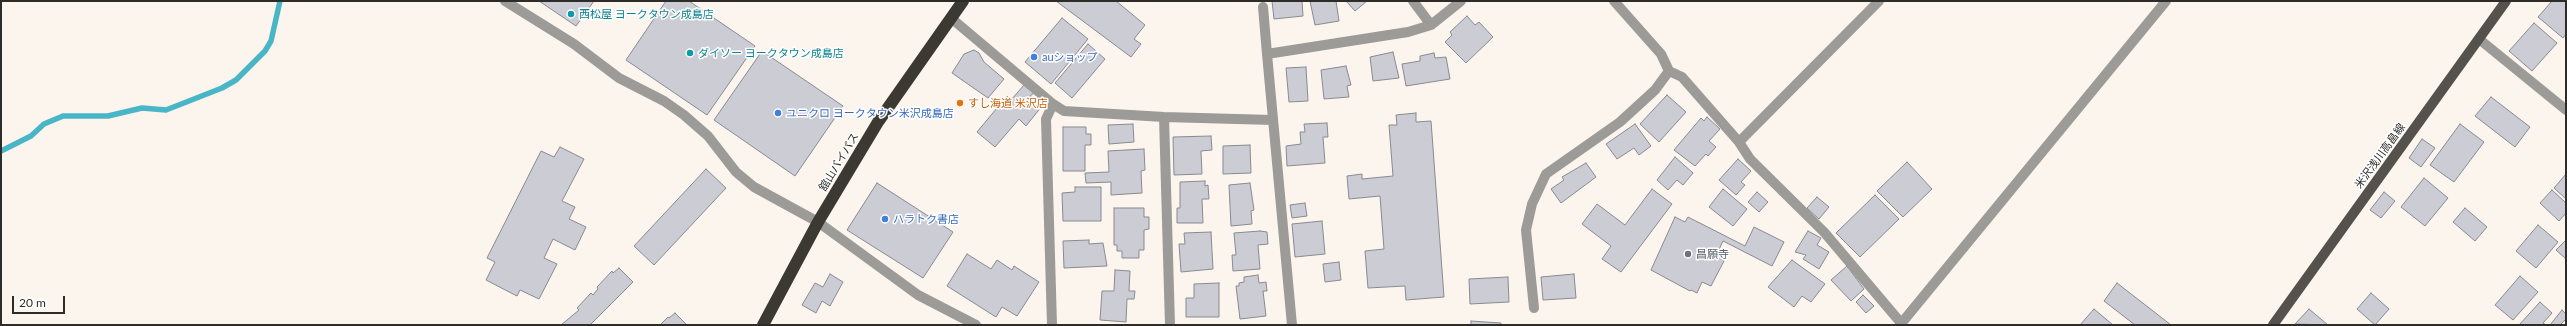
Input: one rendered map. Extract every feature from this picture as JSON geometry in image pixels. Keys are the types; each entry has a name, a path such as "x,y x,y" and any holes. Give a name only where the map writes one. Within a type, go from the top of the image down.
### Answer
{"highway":[{"name":"舘山バイパス","path":"763,325 818,222 878,122 963,1"}],"main road":[{"name":"米沢浅川高畠線","path":"2273,325 2506,1"}],"street":[{"path":"506,1 574,44 619,78 664,102 684,115 708,136 736,172 754,187 818,222 918,295 976,325"},
{"path":"1413,1 1432,25"},
{"path":"1267,54 1408,32 1432,25 1461,1"},
{"path":"1614,1 1661,54 1669,71 1682,77 1738,142 1750,159 1824,232 1900,324 2166,1"},
{"path":"1738,142 1879,1"},
{"path":"1263,7 1292,325"},
{"path":"951,18 1053,104 1064,111 1164,117 1273,120"},
{"path":"2479,39 2566,110"},
{"path":"1534,308 1526,230 1532,204 1546,174 1620,122 1655,90 1669,71"},
{"path":"1052,325 1046,120 1053,104"},
{"path":"1164,117 1170,325"}],"building":[{"name":"西松屋 ヨークタウン成島店","path":"539,1 594,1 576,26"},
{"name":"ダイソー ヨークタウン成島店","path":"666,1 689,1 755,46 707,115 626,60"},
{"path":"1056,1 1116,1 1145,25 1134,39 1141,44 1131,57"},
{"path":"1272,1 1302,1 1303,16 1274,19"},
{"path":"1310,1 1336,1 1339,21 1315,25"},
{"path":"1346,1 1367,1 1355,11"},
{"path":"2552,1 2566,1 2566,34 2563,38 2538,17"},
{"path":"1467,16 1475,25 1479,22 1493,37 1466,63 1445,42 1452,35 1450,32"},
{"path":"1062,18 1088,39 1051,84 1025,62"},
{"path":"2534,23 2557,43 2532,71 2509,51"},
{"path":"1088,44 1105,59 1072,98 1055,83"},
{"path":"974,50 979,53 984,62 1004,79 988,98 952,73 964,54"},
{"name":"ユニクロ ヨークタウン米沢成島店","path":"762,51 843,106 795,176 714,120"},
{"path":"1393,52 1399,78 1373,81 1370,57"},
{"path":"1434,53 1435,58 1446,57 1450,79 1406,86 1402,64 1420,61 1420,56"},
{"path":"1346,66 1351,85 1347,86 1349,97 1324,99 1321,70"},
{"path":"1306,67 1308,101 1289,102 1286,68"},
{"path":"1024,85 1034,93 1030,96 1042,106 1026,126 1019,119 995,147 977,132 1007,96 1011,100"},
{"path":"1667,95 1686,112 1659,142 1640,124"},
{"path":"2491,97 2530,127 2515,147 2475,116"},
{"path":"1416,113 1416,122 1431,121 1444,297 1406,300 1405,286 1368,288 1365,251 1384,249 1380,196 1349,199 1347,176 1362,174 1362,179 1393,176 1389,125 1397,125 1396,115"},
{"path":"1707,117 1720,129 1709,141 1716,147 1708,156 1706,154 1695,166 1674,150 1701,118 1704,121"},
{"path":"1327,123 1328,137 1323,137 1325,163 1287,166 1286,146 1301,144 1300,132 1305,132 1304,124"},
{"path":"1133,124 1134,142 1109,144 1108,125"},
{"path":"1635,124 1651,146 1639,155 1634,148 1617,159 1606,144"},
{"path":"2460,124 2484,142 2454,182 2430,165"},
{"path":"1063,127 1086,127 1086,134 1091,134 1091,145 1085,145 1085,171 1063,171"},
{"path":"1211,136 1212,150 1201,151 1202,174 1174,175 1173,137"},
{"path":"2422,139 2435,148 2421,167 2409,158"},
{"path":"1250,145 1251,173 1223,174 1223,146"},
{"path":"560,147 584,159 562,201 575,207 569,219 586,227 575,250 553,239 544,258 557,264 539,299 520,290 517,296 486,280 495,262 487,258 541,151 554,157"},
{"path":"1144,149 1145,170 1141,171 1142,193 1111,195 1111,182 1086,183 1085,173 1109,172 1108,151"},
{"path":"1675,157 1693,173 1683,185 1677,180 1668,190 1657,180"},
{"path":"1738,159 1751,171 1741,182 1745,185 1736,195 1719,180"},
{"path":"1907,162 1932,189 1903,217 1877,191"},
{"path":"1586,163 1596,177 1561,203 1551,189 1564,180 1562,177"},
{"path":"706,169 726,188 654,265 634,246"},
{"path":"2566,174 2566,199 2554,188"},
{"path":"2424,178 2448,198 2425,226 2401,207"},
{"path":"1205,181 1205,186 1208,185 1209,199 1202,199 1203,223 1177,223 1177,208 1180,208 1180,182"},
{"path":"877,183 953,232 923,278 847,230"},
{"path":"1250,183 1254,210 1251,211 1252,224 1231,226 1229,185"},
{"path":"1075,187 1101,187 1101,221 1063,221 1062,193 1075,192"},
{"path":"1652,189 1672,204 1621,272 1602,259 1611,246 1582,224 1597,204 1625,225"},
{"path":"1723,189 1747,209 1733,226 1709,207"},
{"path":"2552,190 2566,203 2566,213 2559,221 2540,203"},
{"path":"1757,192 1768,202 1759,212 1748,202"},
{"path":"2384,192 2395,201 2381,218 2370,210"},
{"path":"1875,195 1899,219 1860,257 1836,233"},
{"path":"1817,197 1829,207 1819,219 1807,208"},
{"path":"1305,203 1307,216 1292,218 1290,205"},
{"path":"1114,208 1144,208 1144,217 1149,217 1149,229 1144,230 1144,250 1139,250 1139,258 1122,258 1122,251 1117,251 1117,245 1114,245"},
{"path":"2465,208 2487,227 2475,241 2453,222"},
{"name":"昌願寺","path":"1675,217 1685,222 1688,217 1745,246 1754,227 1784,242 1772,266 1723,241 1716,256 1724,261 1711,286 1702,282 1697,293 1691,290 1690,291 1651,270"},
{"path":"1322,221 1325,254 1295,257 1292,224"},
{"path":"2538,225 2558,242 2536,268 2516,251"},
{"path":"1260,231 1267,232 1268,244 1258,245 1260,269 1233,271 1232,255 1236,255 1234,233"},
{"path":"1808,231 1821,238 1817,245 1829,252 1819,269 1803,259 1806,255 1795,252"},
{"path":"1211,232 1213,269 1181,272 1179,244 1185,244 1184,233"},
{"path":"1089,240 1089,244 1103,243 1107,266 1064,268 1063,241"},
{"path":"2566,240 2566,259 2556,250"},
{"path":"967,254 991,269 997,260 1012,270 1014,266 1039,282 1017,316 1002,307 996,317 947,286"},
{"path":"1792,260 1825,284 1811,302 1802,296 1794,307 1768,287"},
{"path":"1339,262 1341,280 1325,282 1323,264"},
{"path":"1847,266 1864,289 1851,301 1831,280"},
{"path":"619,268 633,282 590,325 561,325 579,310 577,308 591,293 593,295 598,289 597,287 612,271 613,273"},
{"path":"1115,270 1130,271 1129,291 1135,291 1134,299 1127,299 1126,322 1100,320 1102,291 1114,291"},
{"path":"830,274 843,282 830,306 822,301 816,313 802,305 815,283 823,287"},
{"path":"1574,274 1576,298 1543,300 1541,277"},
{"path":"1258,275 1259,283 1266,282 1267,291 1263,291 1266,316 1240,319 1236,286 1239,286 1239,283 1244,282 1244,277"},
{"path":"2520,276 2538,292 2513,320 2495,305"},
{"path":"1508,277 1509,302 1470,304 1469,279"},
{"path":"1219,283 1219,317 1186,317 1186,298 1194,298 1194,284"},
{"path":"2117,283 2171,325 2135,325 2104,301"},
{"path":"2371,293 2389,309 2375,325 2357,309"},
{"path":"1863,295 1874,306 1866,313 1856,302"},
{"path":"2540,302 2552,313 2543,323 2546,325 2519,325"},
{"path":"2094,309 2113,325 2080,325"},
{"path":"2309,309 2328,325 2295,324"},
{"path":"2562,310 2566,314 2566,319 2560,325 2550,325"},
{"path":"675,313 687,325 660,325 668,317 669,318"},
{"path":"1471,321 1501,323 1501,325 1471,325"}],"waterway":[{"path":"1,151 31,136 44,124 63,116 108,116 142,108 166,110 222,88 236,80 265,51 271,41 280,1"}],"place":[{"name":"西松屋 ヨークタウン成島店","path":"571,14"},
{"name":"ダイソー ヨークタウン成島店","path":"690,53"},
{"name":"auショップ","path":"1034,57"},
{"name":"すし海道 米沢店","path":"960,103"},
{"name":"ユニクロ ヨークタウン米沢成島店","path":"778,113"},
{"name":"ハラトク書店","path":"885,219"},
{"name":"昌願寺","path":"1688,254"}]}
